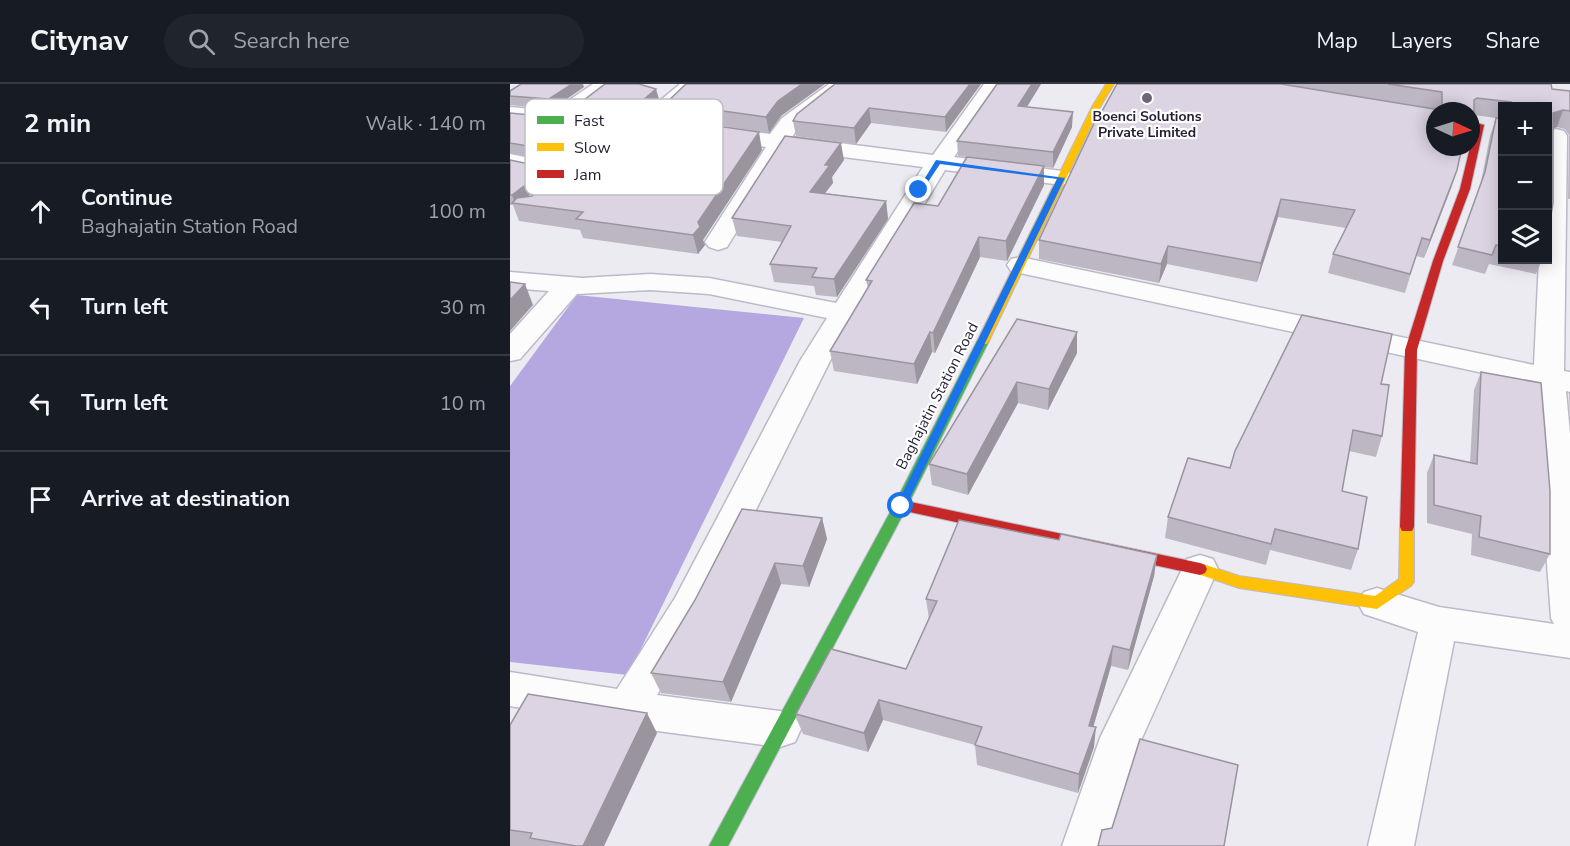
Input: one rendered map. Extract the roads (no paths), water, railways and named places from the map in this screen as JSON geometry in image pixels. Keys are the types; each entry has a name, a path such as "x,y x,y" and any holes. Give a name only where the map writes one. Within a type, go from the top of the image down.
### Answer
{"street":[{"path":"586,99 607,84"},
{"path":"684,99 692,84"},
{"path":"718,242 780,143 781,133 790,123 842,84"},
{"path":"627,709 688,609 815,361 887,241 938,162 995,84"},
{"name":"Baghajatin Station Road","path":"718,846 901,506 1096,107 1110,84"},
{"path":"510,114 525,115"},
{"path":"1480,125 1498,127"},
{"path":"723,135 1062,178"},
{"path":"1558,136 1559,380 1570,618"},
{"path":"1377,603 1406,582 1411,350 1438,261 1465,189 1470,156"},
{"path":"510,161 525,162"},
{"path":"1020,265 1559,380"},
{"path":"510,280 570,285 650,282 709,286 845,313"},
{"path":"510,352 570,285"},
{"path":"901,506 1200,569 1239,582 1377,603 1439,623 1570,642"},
{"path":"1085,846 1121,738 1200,569"},
{"path":"1391,846 1439,623"},
{"path":"510,689 627,709 780,729"}],"place":[{"name":"Boenci Solutions Private Limited","path":"1147,98"}]}
